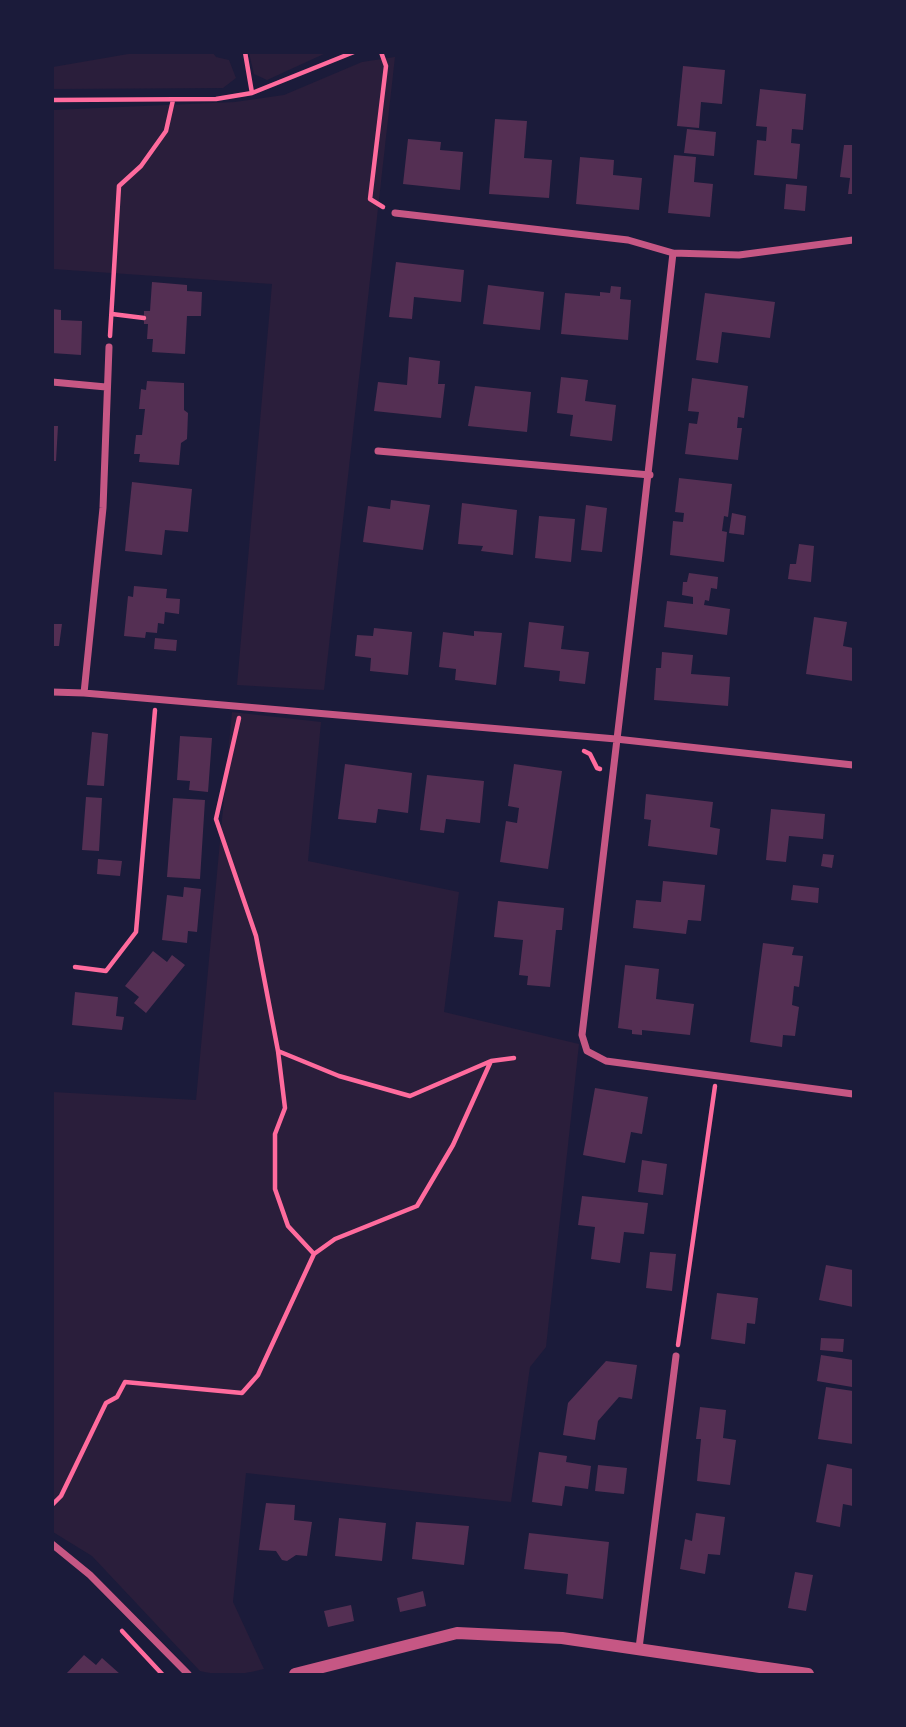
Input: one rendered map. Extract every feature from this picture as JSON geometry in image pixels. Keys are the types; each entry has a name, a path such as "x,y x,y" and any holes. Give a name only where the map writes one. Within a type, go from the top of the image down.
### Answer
{"street":[{"path":"395,214 628,240 673,253 739,255 853,240"},
{"path":"673,253 650,475 582,1035 587,1051 606,1060 853,1094"},
{"path":"84,693 103,508 109,347"},
{"path":"52,382 106,387"},
{"path":"378,451 650,475"},
{"path":"52,692 616,739 853,765"},
{"path":"639,1648 658,1482 677,1356"},
{"path":"52,1545 95,1580 188,1675"},
{"path":"295,1675 457,1633 562,1638 808,1675"}],"path":[{"path":"245,52 252,93"},
{"path":"52,100 216,99 252,93 354,52"},
{"path":"381,52 386,66 370,200 395,214"},
{"path":"109,347 119,186 141,166 166,131 173,100"},
{"path":"112,314 144,318"},
{"path":"75,967 106,971 136,932 156,699"},
{"path":"241,707 216,819 256,936 278,1051 285,1108 275,1134 275,1189 288,1226 314,1254"},
{"path":"278,1051 339,1076 410,1096 491,1061 514,1058"},
{"path":"52,1505 61,1496 106,1404 117,1397 125,1382 242,1392 258,1375 314,1254 335,1239 417,1206 453,1145 491,1061"},
{"path":"677,1356 716,1075"}],"shaded area":[{"path":"249,52 326,53 267,80 254,74"},
{"path":"134,53 213,53 216,57 229,60 236,78 223,88 53,89 53,67"},
{"path":"395,57 324,690 237,685 272,284 53,269 52,110 235,102 284,95 362,62"},
{"path":"232,712 321,722 308,861 459,892 444,1012 579,1044 546,1347 530,1367 511,1502 246,1473 233,1602 264,1669 224,1674 200,1671 92,1556 53,1532 53,1092 196,1100"}],"building":[{"path":"683,66 725,70 722,104 701,102 699,128 677,126"},
{"path":"760,89 806,94 803,130 792,129 791,143 800,144 797,179 754,175 757,140 766,141 767,127 756,126"},
{"path":"495,119 527,121 524,158 552,160 549,198 489,194"},
{"path":"687,129 716,132 714,156 684,153"},
{"path":"408,139 441,142 440,150 463,152 460,190 403,184"},
{"path":"844,145 853,145 853,194 848,194 850,178 840,177"},
{"path":"674,155 696,157 694,182 713,184 710,217 668,213"},
{"path":"580,157 614,160 613,175 642,178 639,210 576,204"},
{"path":"786,184 807,186 805,211 784,209"},
{"path":"396,262 464,270 461,302 414,297 412,319 389,317"},
{"path":"152,282 187,285 187,291 202,292 201,316 187,316 185,354 152,352 153,339 147,339 148,324 144,324 144,311 150,311"},
{"path":"488,285 544,292 540,330 483,324"},
{"path":"611,286 621,287 620,299 631,300 628,340 561,334 565,293 600,296 600,292 610,293"},
{"path":"705,293 775,302 770,338 722,332 718,363 696,360"},
{"path":"52,309 61,310 61,320 82,321 81,355 52,353"},
{"path":"409,357 440,361 438,384 445,384 441,418 374,411 378,382 407,385"},
{"path":"561,377 588,380 585,401 616,405 612,441 570,436 573,415 557,413"},
{"path":"692,378 748,386 744,418 738,417 737,428 742,428 738,460 685,454 689,423 697,424 699,412 688,411"},
{"path":"147,381 184,383 184,410 188,413 187,439 181,443 179,465 139,462 140,454 134,454 136,435 142,435 145,409 139,409 141,389 146,390"},
{"path":"475,386 531,392 527,432 468,426"},
{"path":"52,426 58,426 56,461 52,461"},
{"path":"679,478 732,484 728,517 724,516 722,531 727,532 724,562 670,555 673,521 683,522 684,513 675,512"},
{"path":"132,482 192,489 188,532 165,530 162,555 125,551"},
{"path":"391,500 430,505 423,550 363,542 368,506 390,509"},
{"path":"462,503 517,510 513,555 481,551 483,546 458,544"},
{"path":"586,505 607,508 602,552 581,550"},
{"path":"732,513 746,516 744,535 729,533"},
{"path":"539,516 575,519 571,562 535,558"},
{"path":"799,544 814,546 811,582 788,579 790,564 796,564"},
{"path":"689,573 718,577 717,589 711,588 709,601 705,600 704,605 730,609 727,635 664,627 667,601 693,604 693,597 682,595 683,582 687,582"},
{"path":"134,586 167,589 166,598 180,599 179,614 165,612 164,624 158,623 157,633 146,632 145,638 124,636 128,596 133,597"},
{"path":"814,617 847,622 843,646 853,648 853,681 806,674"},
{"path":"529,622 564,626 561,649 589,652 585,684 559,681 560,671 524,667"},
{"path":"52,624 62,624 59,646 52,646"},
{"path":"374,628 412,632 408,675 370,671 371,658 355,656 357,635 373,636"},
{"path":"474,631 502,633 496,685 455,680 456,669 439,667 443,632 474,636"},
{"path":"155,638 177,640 176,651 154,649"},
{"path":"662,652 693,655 691,674 730,677 728,706 654,700 656,668 661,668"},
{"path":"92,732 108,734 104,786 87,785"},
{"path":"180,736 212,738 208,792 189,790 190,781 177,780"},
{"path":"345,764 412,773 408,813 378,809 376,823 338,819"},
{"path":"514,764 562,771 548,869 500,862 506,821 517,823 519,808 508,806"},
{"path":"427,775 484,781 480,823 446,819 444,833 420,830"},
{"path":"646,794 713,802 710,827 720,829 717,855 648,846 651,820 644,819"},
{"path":"86,797 102,798 99,851 82,850"},
{"path":"173,798 205,800 200,879 167,877"},
{"path":"771,809 825,814 823,839 789,836 786,862 766,860"},
{"path":"823,854 834,855 832,868 821,866"},
{"path":"98,859 122,861 120,876 97,874"},
{"path":"663,881 705,885 701,921 688,920 686,934 633,928 636,900 661,902"},
{"path":"793,885 819,888 818,903 791,900"},
{"path":"184,887 201,889 197,932 188,931 187,943 162,940 167,895 183,897"},
{"path":"498,901 564,908 562,930 556,930 550,987 527,985 528,976 519,975 523,940 494,937"},
{"path":"763,943 794,947 792,955 803,956 799,987 794,986 792,1005 799,1007 795,1036 783,1035 782,1047 750,1042"},
{"path":"153,951 167,962 172,955 185,965 146,1013 134,1003 139,997 125,986"},
{"path":"625,965 659,969 656,999 694,1004 690,1035 642,1030 642,1035 618,1028"},
{"path":"75,992 118,997 116,1016 124,1017 122,1030 72,1025"},
{"path":"595,1088 648,1097 642,1134 631,1132 625,1163 583,1155"},
{"path":"642,1160 667,1164 663,1195 638,1192"},
{"path":"582,1196 648,1203 644,1234 624,1232 620,1263 591,1259 595,1227 578,1225"},
{"path":"650,1252 676,1254 672,1291 646,1288"},
{"path":"826,1265 853,1270 853,1307 819,1300"},
{"path":"717,1293 758,1298 755,1324 747,1323 745,1344 711,1339"},
{"path":"821,1338 844,1339 843,1352 820,1350"},
{"path":"821,1355 853,1360 852,1387 817,1381"},
{"path":"606,1361 637,1365 632,1399 619,1397 598,1421 595,1440 563,1435 568,1403"},
{"path":"826,1387 853,1391 853,1444 818,1439"},
{"path":"700,1407 726,1410 723,1438 736,1440 730,1485 697,1481 701,1439 696,1439"},
{"path":"539,1452 567,1456 566,1462 591,1466 588,1489 565,1486 562,1506 532,1502"},
{"path":"827,1464 853,1469 853,1506 843,1504 840,1527 816,1522"},
{"path":"598,1465 627,1468 624,1494 595,1491"},
{"path":"266,1503 295,1505 294,1520 312,1522 307,1556 296,1555 287,1561 282,1560 276,1551 259,1550"},
{"path":"696,1513 725,1517 720,1555 708,1554 705,1574 680,1569 685,1539 692,1541"},
{"path":"339,1518 386,1523 382,1561 335,1556"},
{"path":"416,1522 469,1526 464,1565 412,1559"},
{"path":"529,1533 609,1542 603,1599 566,1594 568,1574 524,1569"},
{"path":"795,1572 813,1575 806,1611 788,1608"},
{"path":"423,1591 426,1606 400,1612 397,1598"},
{"path":"351,1605 354,1621 328,1627 324,1611"},
{"path":"84,1655 96,1665 102,1658 120,1674 66,1674"}]}
